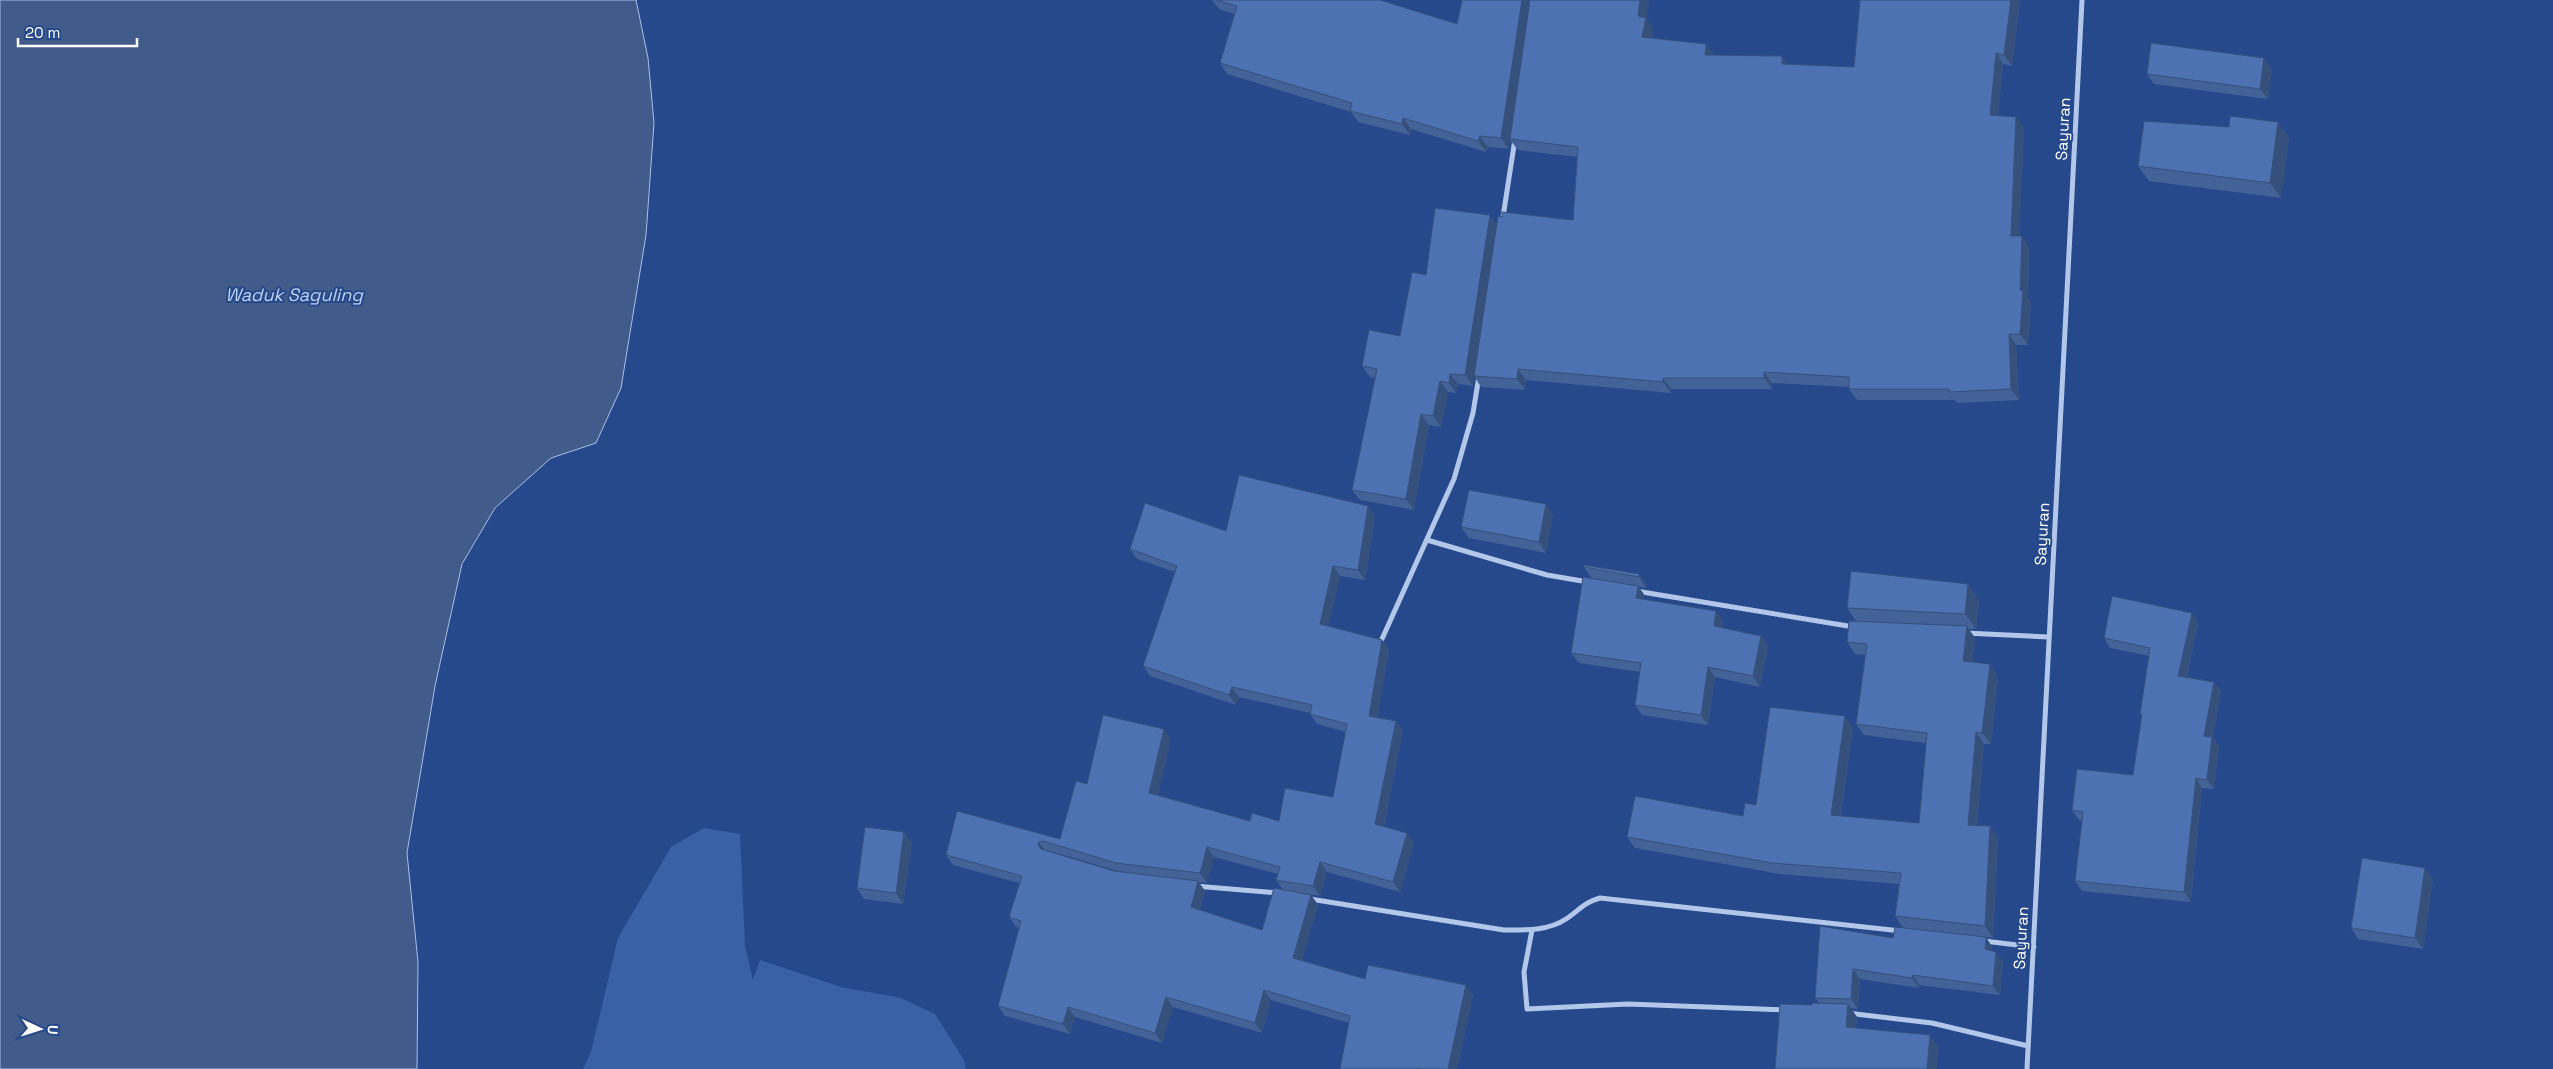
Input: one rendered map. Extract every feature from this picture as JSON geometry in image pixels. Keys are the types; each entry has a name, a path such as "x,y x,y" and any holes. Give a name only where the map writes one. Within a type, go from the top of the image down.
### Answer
{"street":[{"name":"Sayuran","path":"2027,1069 2082,0"},
{"path":"1501,226 1516,128"},
{"path":"1382,639 1454,479 1473,413 1479,374"},
{"path":"1427,540 1547,575 1594,584"},
{"path":"1632,590 1863,629"},
{"path":"1961,633 2049,637"},
{"path":"1184,885 1285,894"},
{"path":"1303,898 1504,930 1532,930 1552,926 1565,920 1588,901 1600,898 1909,932"},
{"path":"1532,930 1524,972 1527,1009 1628,1004 1797,1011"},
{"path":"1976,940 2034,947"},
{"path":"1837,1012 1932,1024 2028,1046"}],"shaded area":[{"path":"704,828 740,834 745,946 753,980 760,960 841,987 901,998 935,1014 964,1060 966,1069 583,1069 591,1052 618,938 671,847"}],"water":[{"name":"Waduk Saguling","path":"0,0 636,0 648,58 654,123 646,235 621,388 596,443 551,458 495,508 462,564 435,686 407,853 418,962 417,1069 0,1069"}],"building":[{"path":"1216,0 1380,0 1457,24 1462,0 1522,0 1501,138 1480,136 1478,141 1403,118 1402,124 1350,111 1352,103 1220,63 1237,6"},
{"path":"1530,0 1640,0 1638,16 1646,18 1642,37 1706,44 1705,55 1782,56 1782,64 1854,67 1860,0 2011,0 2004,55 1996,53 1990,115 2016,117 2011,236 2022,236 2020,290 2023,291 2020,334 2009,334 2011,389 1949,392 1949,389 1849,389 1849,377 1764,372 1764,378 1663,378 1663,382 1518,369 1517,379 1474,376 1498,216 1502,217 1502,212 1573,220 1578,147 1510,139"},
{"path":"2151,43 2264,58 2260,89 2147,74"},
{"path":"2230,116 2278,122 2270,183 2138,166 2144,121 2229,127"},
{"path":"1435,208 1490,215 1465,375 1450,374 1449,383 1440,381 1433,416 1421,414 1406,499 1352,490 1377,369 1362,366 1369,330 1400,336 1412,272 1426,275"},
{"path":"1239,475 1368,506 1358,570 1333,566 1320,624 1382,640 1369,716 1396,721 1375,824 1407,833 1393,882 1320,862 1313,886 1276,880 1280,867 1207,847 1200,873 1116,863 1043,841 1039,842 1038,845 1041,849 1114,871 1198,881 1191,907 1262,930 1274,888 1311,895 1293,958 1365,979 1368,965 1466,985 1448,1069 1340,1069 1350,1016 1264,990 1255,1023 1166,997 1155,1033 1068,1007 1063,1024 998,1006 1021,921 1009,917 1022,876 946,855 957,811 1060,839 1076,781 1087,784 1103,715 1164,729 1149,793 1250,821 1252,813 1279,821 1285,788 1333,797 1347,724 1310,714 1312,705 1232,687 1229,695 1143,666 1177,566 1130,549 1145,503 1226,531"},
{"path":"1469,490 1546,504 1539,542 1461,527"},
{"path":"1584,565 1639,574 1639,577 1584,567"},
{"path":"1851,571 1968,584 1965,614 1847,608"},
{"path":"1583,577 1638,586 1636,598 1716,611 1714,626 1761,636 1753,676 1708,667 1701,715 1635,705 1641,663 1571,653"},
{"path":"2112,596 2192,613 2178,676 2214,682 2204,736 2212,737 2207,780 2196,778 2184,892 2075,881 2083,812 2072,810 2077,769 2133,775 2142,714 2140,714 2150,648 2104,638"},
{"path":"1849,621 1967,626 1963,661 1990,664 1982,733 1976,732 1968,825 1990,826 1985,926 1895,916 1901,873 1772,863 1627,837 1635,796 1743,816 1745,803 1756,805 1770,707 1845,716 1831,815 1919,823 1927,733 1856,724 1867,644 1847,642"},
{"path":"865,827 904,832 896,893 857,888"},
{"path":"2362,858 2425,868 2415,938 2351,928"},
{"path":"1820,926 1893,938 1895,927 1986,937 1985,949 1996,952 1993,986 1913,975 1912,978 1853,969 1851,999 1815,998"},
{"path":"1812,1003 1848,1004 1846,1027 1930,1035 1927,1069 1775,1069 1780,1004 1812,1005"}]}
